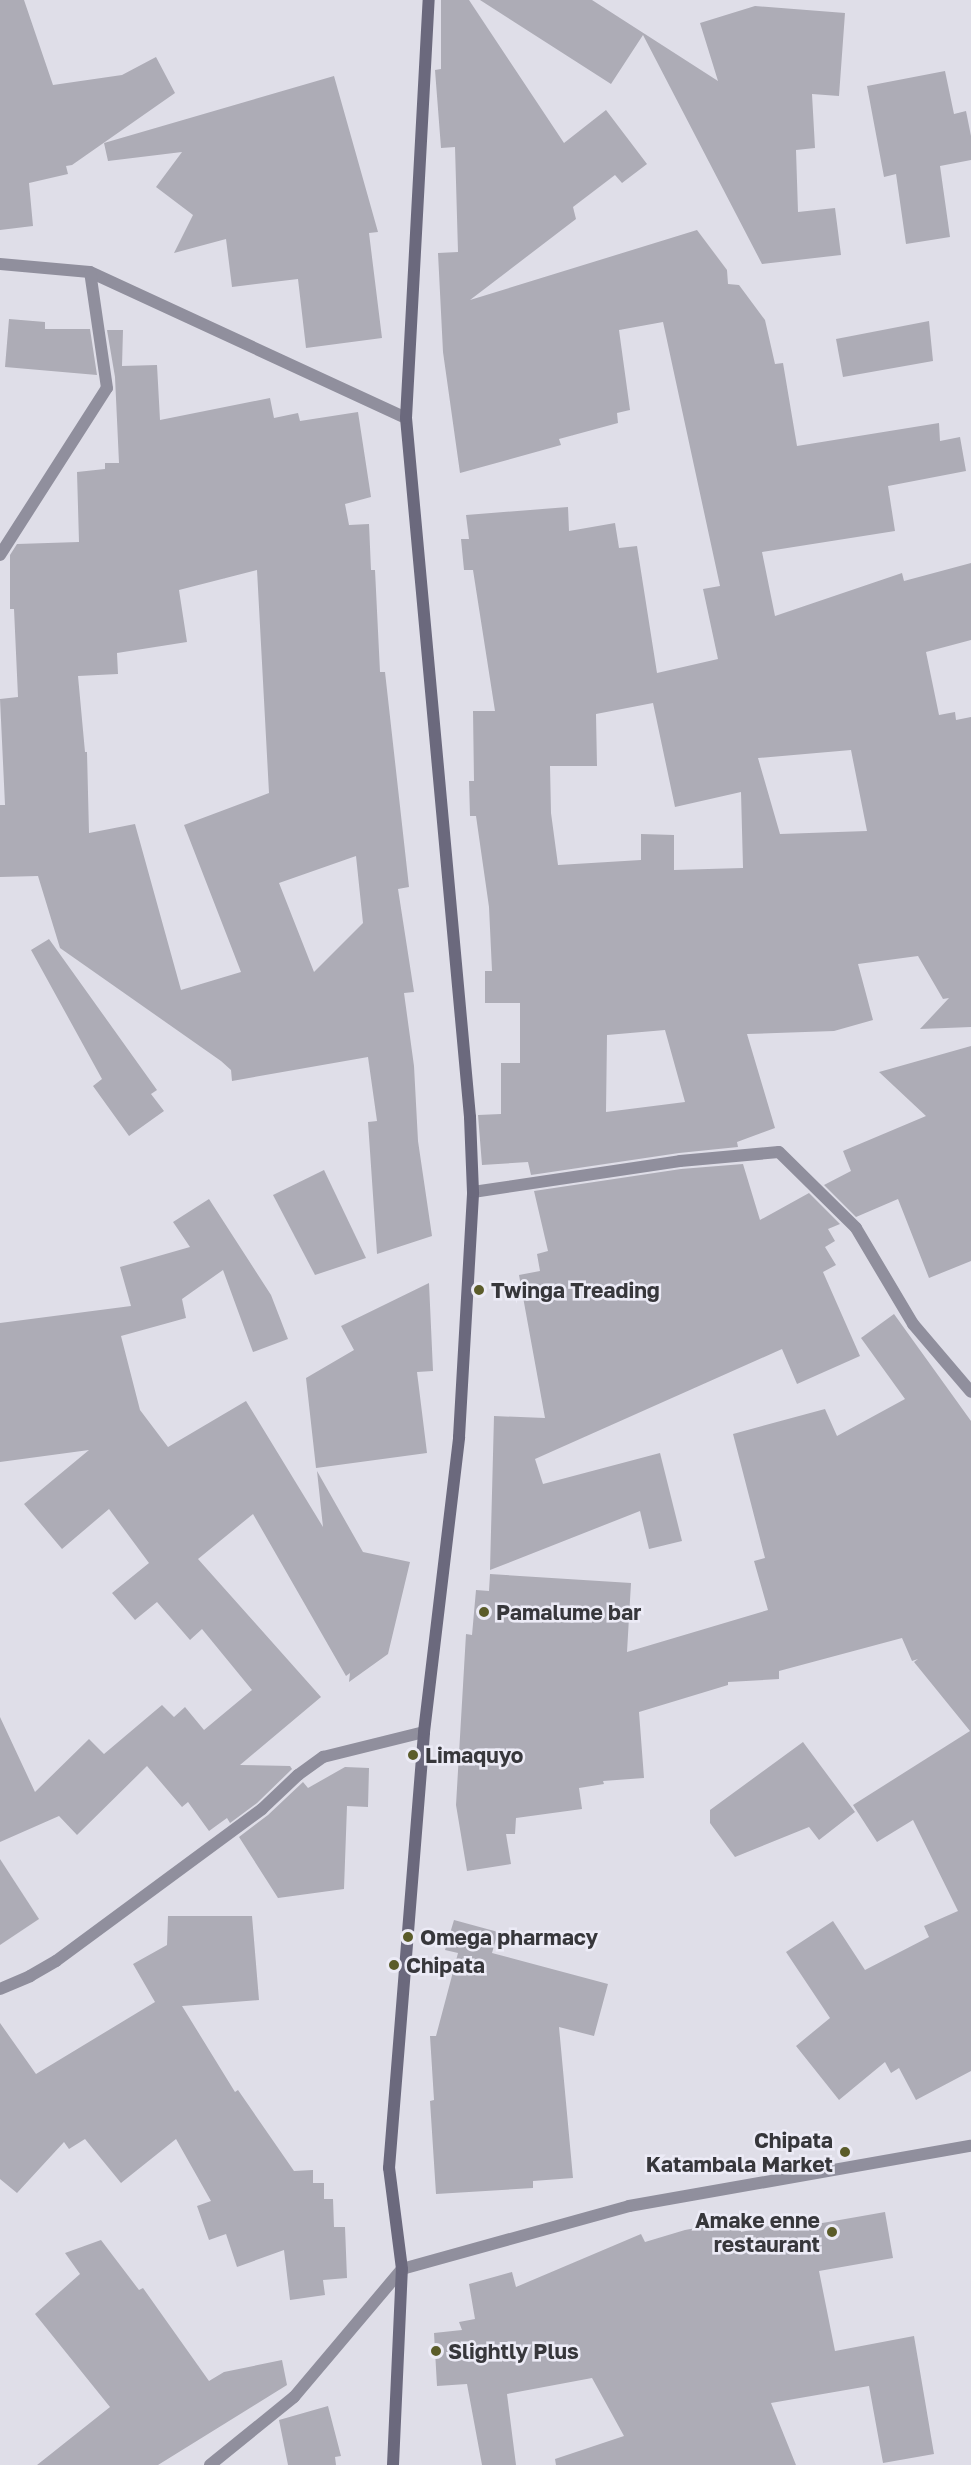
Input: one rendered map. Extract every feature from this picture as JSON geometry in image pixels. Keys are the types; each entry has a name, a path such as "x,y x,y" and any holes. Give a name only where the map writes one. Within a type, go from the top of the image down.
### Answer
{"street":[{"path":"393,2465 402,2269 389,2168 424,1732 459,1437 473,1192 470,1117 406,418 429,0"},
{"path":"0,264 90,272 406,418"},
{"path":"0,555 108,387 90,272"},
{"path":"473,1192 680,1161 779,1152 856,1228 913,1324 971,1392"},
{"path":"0,1989 56,1961 262,1809 298,1775 324,1757 424,1732"},
{"path":"210,2465 294,2397 402,2269 629,2206 971,2146"}],"building":[{"path":"0,0 24,0 53,85 122,75 156,57 175,93 72,165 66,166 68,174 29,183 33,226 0,230"},
{"path":"441,0 469,0 564,143 606,110 647,164 622,183 615,175 573,207 576,219 470,300 697,230 727,270 728,284 739,285 765,320 775,364 783,363 797,446 939,423 940,441 960,437 966,471 888,486 895,531 762,552 775,616 902,573 904,581 971,563 971,640 926,652 939,715 955,712 956,720 971,717 971,1027 920,1029 949,998 943,999 918,956 858,964 873,1020 834,1031 747,1034 775,1128 737,1142 738,1147 679,1153 531,1175 528,1162 482,1165 478,1115 501,1114 501,1063 520,1063 520,1003 485,1003 485,971 492,971 489,907 476,816 470,816 469,781 474,781 473,711 495,711 473,570 464,570 461,539 469,539 466,515 568,507 569,531 615,523 619,548 637,546 657,673 718,659 703,589 720,586 663,322 619,330 630,410 617,413 618,423 559,439 561,445 460,473 443,352 438,253 458,252 455,147 441,148 435,70 441,69","holes":["653,703 675,807 741,792 743,868 674,870 674,835 641,834 641,860 558,865 551,813 550,766 597,766 596,714","851,750 867,831 780,834 758,758","665,1030 685,1102 606,1112 607,1035"]},
{"path":"480,0 592,0 718,81 700,23 755,6 845,13 839,96 812,94 815,148 796,150 798,212 835,208 841,255 762,264 643,35 611,84"},
{"path":"945,71 954,114 966,111 971,136 971,160 940,166 950,237 906,244 896,174 884,177 867,86"},
{"path":"334,76 378,232 369,233 382,338 306,348 298,279 232,287 226,239 174,253 193,215 156,187 182,152 108,161 104,143"},
{"path":"9,319 45,322 45,329 90,329 97,375 5,367"},
{"path":"929,321 933,361 843,377 836,339"},
{"path":"107,330 123,330 122,366 157,365 160,420 270,398 274,418 298,413 300,421 358,412 371,497 345,504 349,525 369,524 371,570 375,570 380,672 385,672 409,887 398,889 414,992 404,993 414,1066 418,1141 432,1236 377,1254 368,1122 377,1121 368,1057 232,1081 231,1070 221,1061 60,948 38,876 0,877 0,805 5,805 0,699 18,697 14,609 10,609 10,555 17,544 79,542 77,472 105,469 105,463 119,463 115,377","holes":["257,570 269,793 184,825 241,972 181,990 135,824 89,833 87,752 85,752 78,676 118,674 117,653 187,642 179,590","356,856 363,923 314,972 279,883"]},
{"path":"49,939 157,1090 151,1094 164,1111 129,1136 93,1086 102,1079 31,950"},
{"path":"971,1046 971,1261 929,1278 898,1199 856,1217 824,1185 851,1171 843,1151 926,1116 879,1072"},
{"path":"743,1164 760,1220 809,1193 840,1224 828,1229 835,1241 825,1247 836,1265 823,1272 860,1356 797,1384 782,1349 535,1459 543,1484 660,1453 682,1541 649,1549 640,1511 490,1570 494,1416 545,1418 519,1275 540,1271 537,1254 548,1251 534,1191 681,1169"},
{"path":"324,1170 366,1258 315,1275 273,1195"},
{"path":"209,1199 271,1295 288,1339 253,1352 223,1270 182,1299 186,1318 121,1336 140,1410 168,1447 246,1401 323,1527 317,1471 363,1552 410,1562 388,1654 349,1682 350,1673 346,1676 253,1514 198,1559 321,1697 240,1765 290,1766 292,1769 257,1803 230,1823 227,1818 209,1831 188,1802 182,1807 147,1766 77,1835 59,1816 0,1842 0,1717 35,1792 89,1739 104,1754 162,1705 174,1717 185,1707 204,1730 252,1690 202,1629 190,1640 157,1602 135,1620 112,1593 149,1563 109,1509 62,1549 24,1504 89,1450 0,1462 0,1323 131,1306 120,1267 190,1247 173,1222"},
{"path":"429,1283 433,1371 417,1372 427,1453 316,1468 306,1378 354,1350 341,1326"},
{"path":"894,1314 971,1421 971,2071 916,2100 899,2068 891,2073 885,2062 839,2100 796,2046 830,2018 786,1952 833,1921 865,1970 929,1937 924,1926 958,1911 913,1820 877,1842 853,1805 970,1731 914,1662 918,1659 912,1661 902,1638 779,1671 779,1679 728,1682 728,1685 639,1712 644,1778 603,1781 604,1784 579,1788 582,1809 516,1818 515,1834 506,1834 511,1864 467,1871 456,1805 466,1634 472,1635 476,1590 489,1591 490,1574 631,1583 627,1652 768,1610 754,1561 765,1558 733,1434 825,1409 837,1436 905,1399 861,1338"},
{"path":"803,1742 855,1812 819,1840 809,1827 735,1857 710,1823 710,1810"},
{"path":"345,1767 369,1768 368,1807 347,1806 344,1889 278,1898 239,1837 268,1815 303,1782 308,1788"},
{"path":"0,1859 39,1919 0,1945"},
{"path":"168,1916 252,1916 259,2000 182,2006 235,2092 238,2090 294,2171 313,2170 313,2183 324,2183 324,2199 333,2199 334,2227 345,2227 347,2278 323,2280 325,2295 290,2300 284,2250 237,2267 226,2234 209,2240 197,2206 211,2201 176,2139 121,2183 85,2139 69,2149 64,2142 17,2193 0,2179 0,2023 36,2074 155,2002 133,1964 167,1945"},
{"path":"454,1920 498,1932 492,1953 608,1984 594,2036 559,2027 573,2178 533,2181 533,2188 436,2194 430,2101 434,2100 430,2036 436,2036 458,1953 445,1950"},
{"path":"885,2212 893,2258 819,2271 835,2351 914,2336 934,2454 883,2463 869,2386 771,2403 796,2465 556,2465 555,2459 624,2436 592,2378 507,2394 516,2465 482,2465 467,2384 437,2386 434,2333 462,2330 459,2322 475,2319 469,2284 512,2272 516,2287 641,2234 645,2242 685,2230 739,2220 741,2232 792,2221 794,2228"},
{"path":"101,2240 139,2290 143,2288 209,2381 224,2372 282,2360 287,2385 158,2465 37,2465 110,2407 35,2314 80,2274 65,2253"},
{"path":"328,2406 341,2456 335,2457 336,2465 288,2465 279,2420"}],"place":[{"name":"Twinga Treading","path":"479,1290"},
{"name":"Pamalume bar","path":"484,1612"},
{"name":"Limaquyo","path":"413,1755"},
{"name":"Omega pharmacy","path":"408,1937"},
{"name":"Chipata","path":"394,1965"},
{"name":"Chipata Katambala Market","path":"845,2152"},
{"name":"Amake enne restaurant","path":"832,2232"},
{"name":"Slightly Plus","path":"436,2351"}]}
